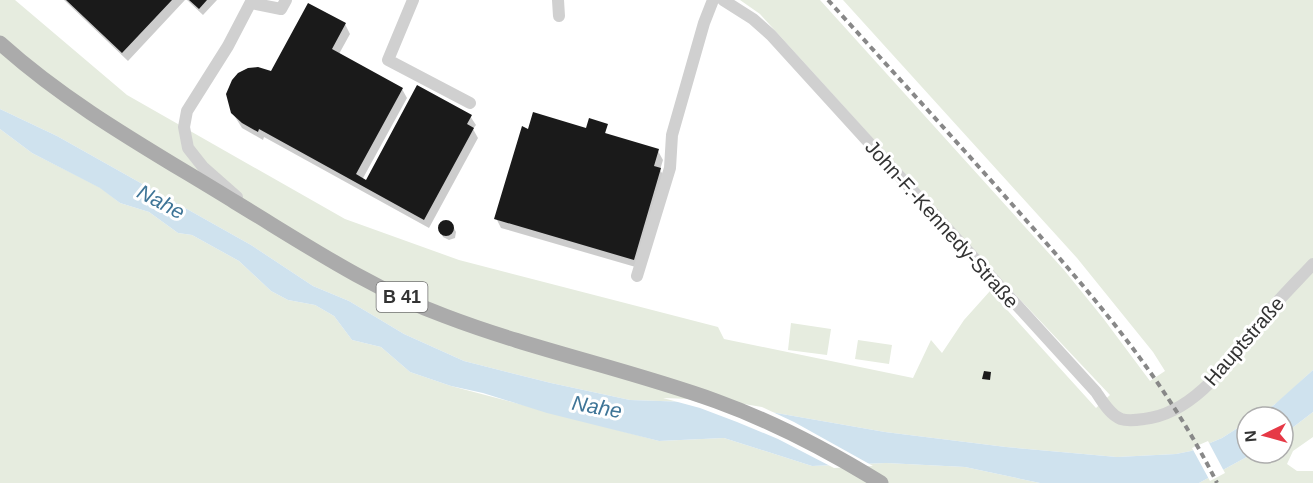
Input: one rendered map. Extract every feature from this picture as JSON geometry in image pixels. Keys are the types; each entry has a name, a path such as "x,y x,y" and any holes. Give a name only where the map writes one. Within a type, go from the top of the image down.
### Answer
{"main road":[{"name":"B 41","path":"0,43 60,93 107,125 389,292 494,334 697,394 751,415 825,450 881,483"}],"street":[{"path":"263,219 203,167 188,148 184,127 187,111 228,46 252,1 281,9 286,0"},
{"path":"413,0 388,60 470,103"},
{"path":"558,0 559,16"},
{"path":"637,276 670,168 672,135 704,23 713,0"},
{"name":"John-F.-Kennedy-Straße","path":"723,0 753,19 771,35 1096,392 1109,410 1120,418 1136,420 1170,412"},
{"name":"Hauptstraße","path":"1170,412 1191,398 1226,365 1271,309 1313,264"}],"shaded area":[{"path":"0,0 15,0 127,95 345,219 459,260 718,327 724,339 913,378 931,340 942,353 964,320 990,291 1096,408 1110,395 997,275 760,14 740,0 820,0 1064,270 1150,381 1165,371 1153,352 1077,258 843,0 1313,0 1313,370 1274,405 1235,405 1235,430 1222,438 1191,451 1176,454 1117,457 1006,447 885,432 720,403 630,400 464,361 404,334 349,301 313,286 251,245 57,136 0,109"},
{"path":"0,129 32,153 101,188 120,203 149,212 178,233 192,235 239,261 271,291 288,300 315,305 334,316 352,340 381,347 410,372 451,386 659,441 724,438 812,466 886,463 965,467 1040,483 0,483"},
{"path":"791,323 831,329 827,355 788,350"},
{"path":"858,340 892,345 889,364 855,359"},
{"path":"1313,412 1313,437 1295,450 1295,426"},
{"path":"1235,463 1288,465 1297,471 1313,471 1313,483 1199,483"}],"water":[{"name":"Nahe","path":"0,109 57,136 251,245 313,286 349,301 404,334 464,361 630,400 720,403 885,432 1006,447 1117,457 1191,451 1222,438 1235,430 1235,463 1199,483 1040,483 965,467 886,463 812,466 724,438 659,441 547,413 410,372 381,347 352,340 334,316 315,305 288,300 271,291 239,261 192,235 178,233 149,212 120,203 100,188 32,153 0,129"},
{"path":"1313,370 1313,412 1295,426 1295,405 1274,405"}],"pier":[{"path":"663,398 720,400 762,407 873,466 834,468 778,439 737,422 700,408"},
{"path":"1208,441 1225,473 1210,481 1192,448"}],"building":[{"path":"66,0 172,0 122,53"},
{"path":"189,0 207,0 199,9"},
{"path":"308,3 346,23 332,49 403,88 356,174 366,180 417,85 472,115 467,124 474,128 424,220 259,129 258,132 242,123 231,113 226,94 232,80 238,73 248,68 258,67 271,71"},
{"path":"533,112 586,128 589,118 608,124 605,133 659,149 654,166 661,168 634,260 494,219 522,126 528,129"},
{"path":"443,220 449,220 454,228 452,234 443,236 438,231 438,225"},
{"path":"984,371 991,372 990,380 982,379"}],"railway":[{"path":"828,0 1001,191 1105,312 1177,412 1217,483"}]}
